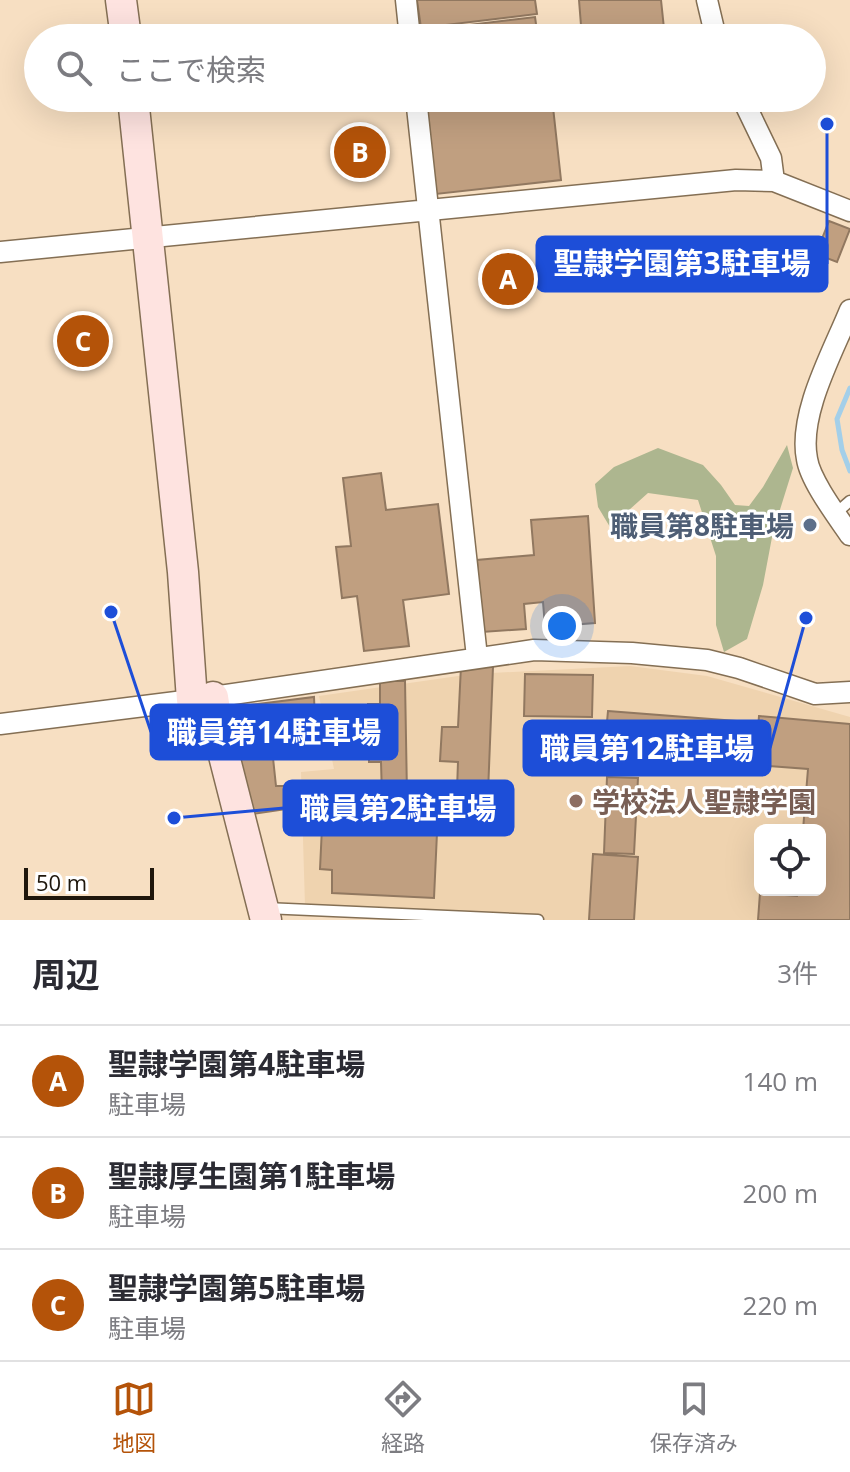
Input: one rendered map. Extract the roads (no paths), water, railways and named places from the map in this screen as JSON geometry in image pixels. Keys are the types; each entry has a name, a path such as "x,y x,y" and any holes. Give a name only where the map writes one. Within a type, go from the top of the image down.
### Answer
{"street":[{"path":"121,0 124,24"},
{"path":"406,0 409,24"},
{"path":"707,0 713,24"},
{"path":"135,112 183,572 202,698 219,736 265,914"},
{"path":"418,112 477,657"},
{"path":"749,112 771,158 774,181"},
{"path":"0,252 736,180 774,181 850,211"},
{"path":"850,310 807,419 807,460 843,508 850,535"},
{"path":"0,724 534,650 647,654 707,660 815,694 850,692"}],"lane":[{"path":"265,914 538,920"}],"waterway":[{"path":"850,388 837,419 842,450 850,471"}],"place":[{"name":"聖隷学園第3駐車場","path":"827,124"},
{"name":"聖隷厚生園第1駐車場","path":"360,152"},
{"name":"聖隷学園第4駐車場","path":"508,279"},
{"name":"聖隷学園第5駐車場","path":"83,341"},
{"name":"職員第8駐車場","path":"810,525"},
{"name":"職員第14駐車場","path":"111,612"},
{"name":"職員第12駐車場","path":"806,618"},
{"name":"学校法人聖隷学園","path":"576,801"},
{"name":"職員第2駐車場","path":"174,818"}]}
